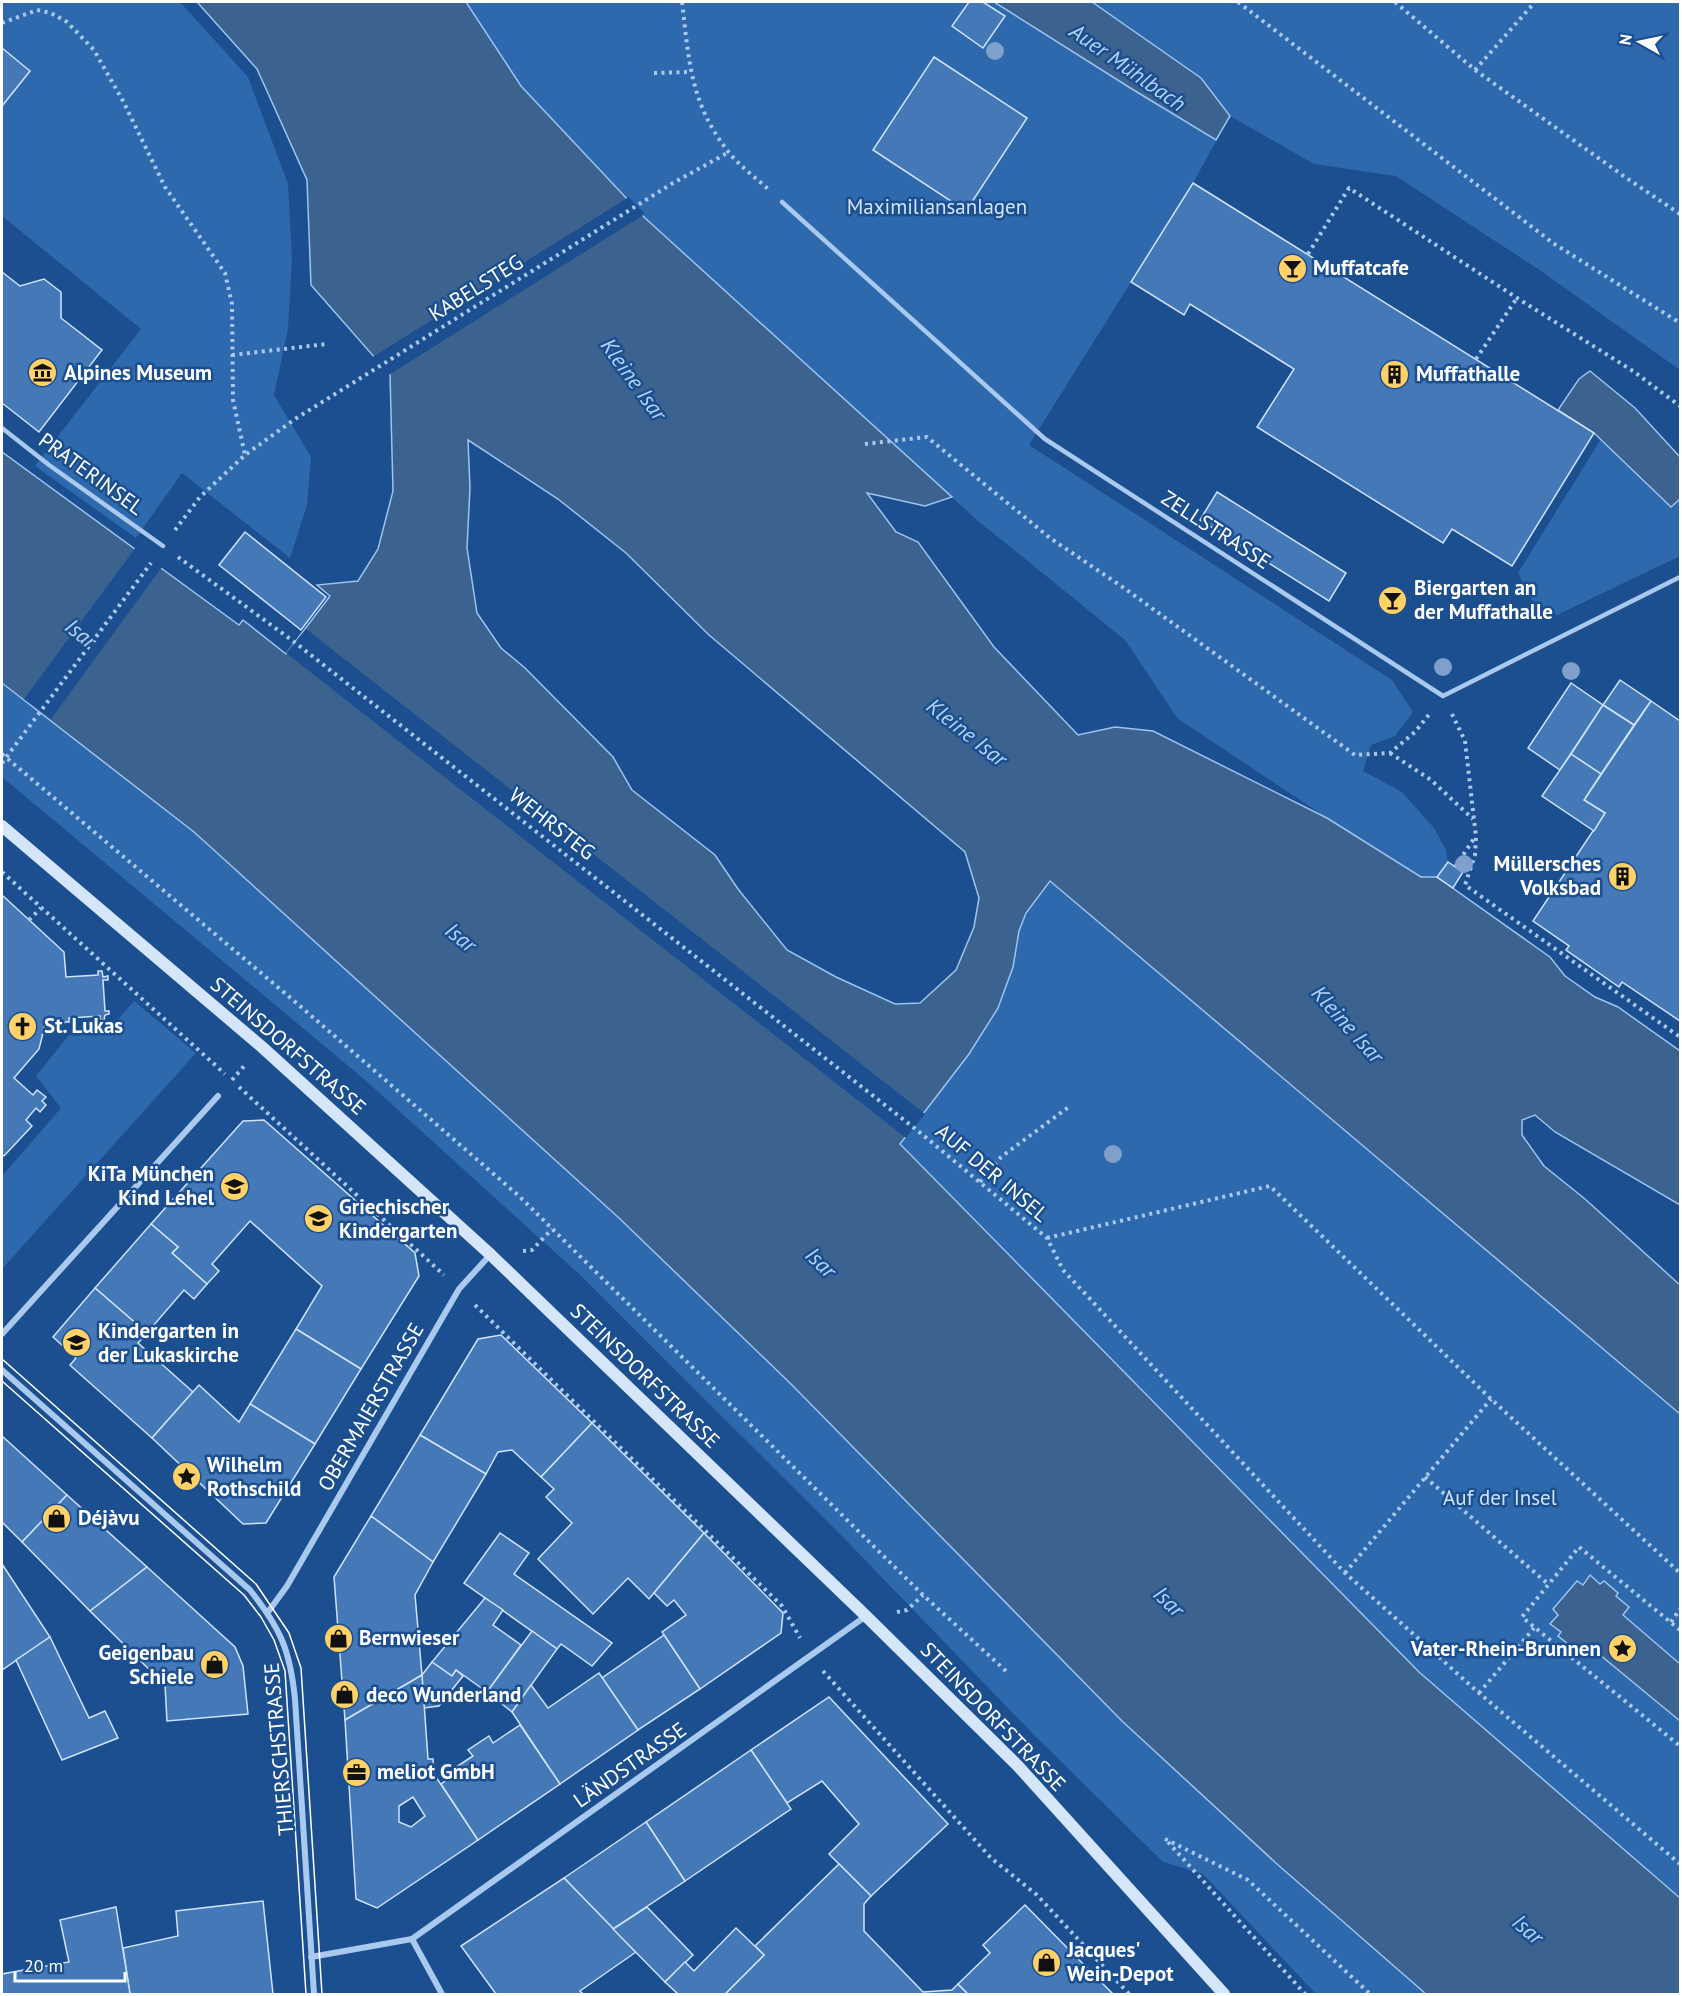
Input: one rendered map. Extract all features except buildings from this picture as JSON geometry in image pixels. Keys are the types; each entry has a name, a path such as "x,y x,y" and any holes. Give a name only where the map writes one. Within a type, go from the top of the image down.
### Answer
{"main road":[{"name":"STEINSDORFSTRASSE","path":"2,826 262,1047 490,1254 866,1616 1018,1766 1224,1995"}],"street":[{"path":"2,1334 218,1096"},
{"name":"OBERMAIERSTRASSE","path":"268,1612 287,1586 459,1289 490,1254"},
{"name":"THIERSCHSTRASSE","path":"2,1370 250,1590 268,1612 282,1636 292,1670 314,1995"},
{"name":"LÄNDSTRASSE","path":"412,1939 866,1616"},
{"path":"311,1957 412,1939 442,1995"}],"lane":[{"name":"ZELLSTRASSE","path":"782,202 1045,439 1443,696"},
{"name":"PRATERINSEL","path":"2,428 49,465 163,546"},
{"path":"1443,696 1680,577"}],"path":[{"path":"682,2 690,72 706,118 729,152 782,202"},
{"path":"1238,2 1552,243 1680,323"},
{"path":"1395,2 1475,70 1680,214"},
{"path":"1475,70 1535,2"},
{"path":"2,23 37,10 51,13 67,22 94,50 123,101 165,187 225,273 232,304 233,400 245,454"},
{"path":"654,73 690,72"},
{"name":"KABELSTEG","path":"2,763 200,498 245,454 295,419 673,183 729,152"},
{"path":"1308,254 1349,188 1632,371 1680,406"},
{"path":"1476,359 1517,298"},
{"path":"232,355 327,344"},
{"path":"864,444 927,437 1050,538 1124,588 1355,755 1390,753 1431,780 1473,819"},
{"name":"WEHRSTEG","path":"163,546 293,641 918,1131"},
{"path":"1390,753 1415,732 1443,696 1465,741 1476,837 1475,855 1465,885"},
{"path":"2,754 302,1008 519,1196 923,1595 1006,1671"},
{"path":"1455,867 1476,837"},
{"path":"2,872 459,1289 782,1606 811,1657 991,1858 1037,1895 1129,1995"},
{"path":"1458,881 1680,1037"},
{"path":"29,920 41,908"},
{"path":"218,1096 262,1047"},
{"path":"980,1182 1001,1157 1070,1106"},
{"name":"AUF DER INSEL","path":"918,1131 1047,1238 1063,1270 1345,1573 1479,1694 1680,1864"},
{"name":"AUF DER INSEL","path":"1047,1238 1270,1186 1491,1399 1680,1573"},
{"path":"490,1254 532,1250 552,1229"},
{"path":"1345,1573 1491,1399"},
{"path":"1425,1478 1548,1584"},
{"path":"1680,1630 1579,1547 1522,1617 1680,1746"},
{"path":"1671,1622 1680,1609"},
{"path":"1479,1694 1534,1628"},
{"path":"1305,1995 1165,1839 1248,1880 1370,1995"}],"green space":[{"path":"2,2 180,2 248,77 288,184 292,257 288,329 274,395 311,457 307,505 290,558 182,473 136,538 35,466 141,329 2,216"},
{"name":"Maximiliansanlagen","path":"466,2 1680,2 1680,370 1541,271 1396,176 1314,164 1230,116 1193,183 1029,445 1392,680 1413,712 1395,736 1371,745 1363,771 1402,792 1434,828 1446,850 1448,862 1437,877 1421,877 1327,818 1177,718 1125,640 977,520 645,218 521,86"},
{"path":"1601,439 1671,507 1680,499 1680,556 1557,615 1532,600 1518,573"},
{"path":"2,683 194,832 619,1218 791,1384 1122,1721 1277,1864 1426,1994 1316,1994 1203,1874 1163,1862 1034,1735 842,1536 579,1274 365,1080 2,777"},
{"name":"Auf der Insel","path":"1050,881 1680,1414 1680,1898 1419,1672 900,1144 969,1054 1013,967 1019,931 1026,913"},
{"path":"134,1001 196,1053 2,1269 2,1176 61,1108 36,1076 69,1035 111,1028"}],"water":[{"path":"197,2 466,2 521,86 645,218 952,497 925,506 867,493 896,532 918,542 994,647 1078,735 1115,727 1153,731 1327,818 1421,877 1437,877 1550,957 1565,976 1595,997 1618,1007 1680,1051 1680,1205 1555,1132 1535,1115 1522,1120 1522,1135 1544,1166 1585,1199 1680,1285 1680,1414 1050,881 1026,913 1019,931 1013,967 998,1008 969,1054 900,1144 1419,1672 1680,1898 1680,1994 1426,1994 1277,1864 1122,1721 791,1384 619,1218 194,832 2,683 2,452 239,625 243,620 286,654 330,596 317,585 358,581 378,549 393,491 390,375 311,285 307,180 257,69","holes":["468,440 558,499 626,553 709,635 965,852 979,898 974,927 956,970 920,1003 895,1004 836,977 787,950 738,889 715,855 632,790 613,757 525,668 501,648 477,613 467,548 470,488"]},
{"name":"Auer Mühlbach","path":"994,2 1092,2 1201,78 1230,116 1216,140"},
{"path":"1590,371 1635,408 1680,457 1680,499 1671,507 1594,433 1558,410 1579,379"},
{"name":"Vater-Rhein-Brunnen","path":"1590,1575 1600,1584 1604,1581 1618,1593 1616,1596 1629,1607 1623,1615 1680,1664 1680,1721 1594,1650 1588,1655 1576,1645 1573,1648 1558,1636 1561,1632 1550,1624 1558,1615 1553,1609 1577,1581 1583,1585"}],"pier":[{"path":"629,197 645,214 387,376 371,358"},
{"path":"136,547 162,567 51,719 24,699"},
{"path":"306,629 925,1114 906,1138 286,653"}],"tram line":[{"path":"2,1359 256,1584 289,1633 301,1668 322,1994"},
{"path":"2,1381 244,1595 261,1617 274,1640 285,1671 306,1994"}],"place":[{"name":"Muffatcafe","path":"1292,268"},
{"name":"Alpines Museum","path":"43,373"},
{"name":"Muffathalle","path":"1395,374"},
{"name":"Biergarten an der Muffathalle","path":"1393,600"},
{"name":"Müllersches Volksbad","path":"1622,876"},
{"name":"St. Lukas","path":"23,1026"},
{"name":"KiTa München Kind Lehel","path":"235,1186"},
{"name":"Griechischer Kindergarten","path":"318,1219"},
{"name":"Kindergarten in der Lukaskirche","path":"77,1343"},
{"name":"Wilhelm Rothschild","path":"186,1477"},
{"name":"Déjàvu","path":"57,1518"},
{"name":"Bernwieser","path":"338,1638"},
{"name":"Vater-Rhein-Brunnen","path":"1622,1649"},
{"name":"Geigenbau Schiele","path":"215,1665"},
{"name":"deco Wunderland","path":"345,1695"},
{"name":"meliot GmbH","path":"356,1772"},
{"name":"Jacques' Wein-Depot","path":"1046,1962"}],"water label":[{"name":"Kleine Isar","path":"634,379"},
{"name":"Isar","path":"81,633"},
{"name":"Kleine Isar","path":"967,732"},
{"name":"Isar","path":"461,937"},
{"name":"Kleine Isar","path":"1348,1024"},
{"name":"Isar","path":"821,1262"},
{"name":"Isar","path":"1169,1601"},
{"name":"Isar","path":"1528,1929"}]}
